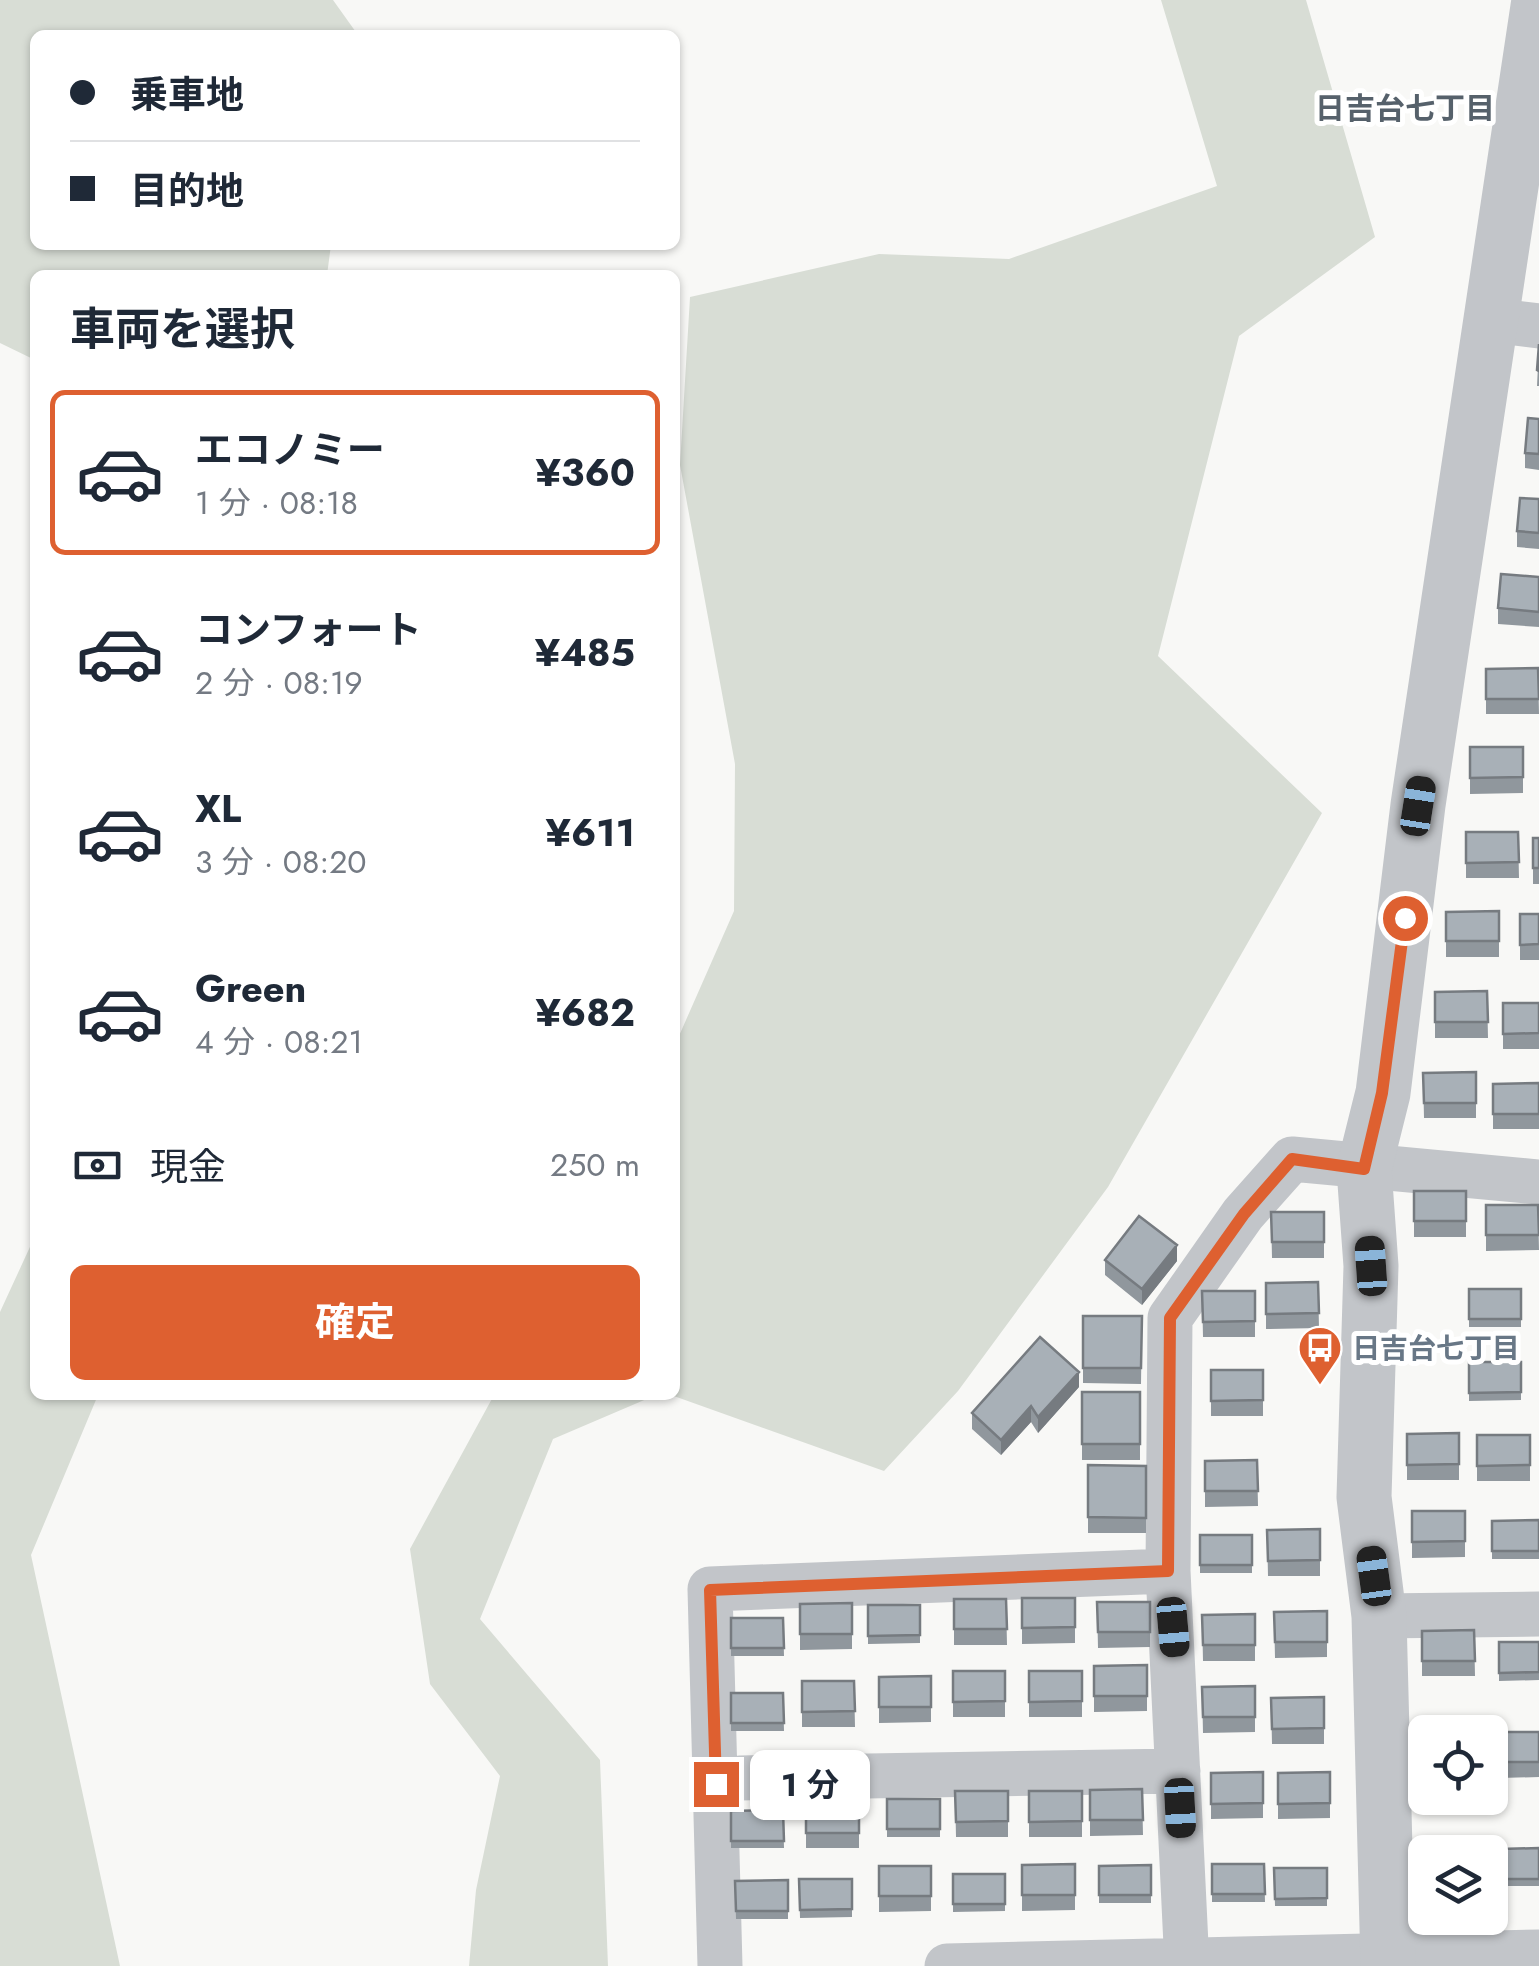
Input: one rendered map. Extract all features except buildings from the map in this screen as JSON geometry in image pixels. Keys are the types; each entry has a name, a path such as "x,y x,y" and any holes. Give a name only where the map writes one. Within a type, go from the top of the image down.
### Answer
{"street":[{"path":"1388,1960 1379,1616 1364,1497 1371,1266 1364,1169 1382,1093 1418,806 1515,323 1538,0"},
{"path":"1187,1962 1168,1571 1170,1318 1244,1214 1292,1159 1364,1169 1539,1182"},
{"path":"720,1966 710,1590 1168,1571"},
{"path":"1379,1616 1539,1614"},
{"path":"740,1778 1178,1771"},
{"path":"946,1966 1388,1960 1539,1952"}],"shaded area":[{"path":"0,0 333,0 354,30 30,30 30,250 330,250 328,270 30,270 30,358 0,343"},
{"path":"1161,0 1306,0 1375,237 1239,336 1158,656 1322,813 1108,1187 958,1391 884,1471 680,1398 680,1034 734,911 735,764 680,465 690,297 879,254 1009,259 1217,186"},
{"path":"30,1247 30,1400 96,1400 31,1555 120,1966 0,1966 0,1312"},
{"path":"491,1400 644,1400 553,1439 480,1619 600,1760 608,1966 469,1966 476,1890 500,1776 430,1684 410,1549"}],"place":[{"name":"日吉台七丁目","path":"1320,1386"}],"district":[{"name":"日吉台七丁目","path":"1405,109"}],"route":[{"path":"716,1784 710,1590 1168,1571 1170,1318 1244,1214 1292,1159 1364,1169 1382,1093 1405,918"}]}
